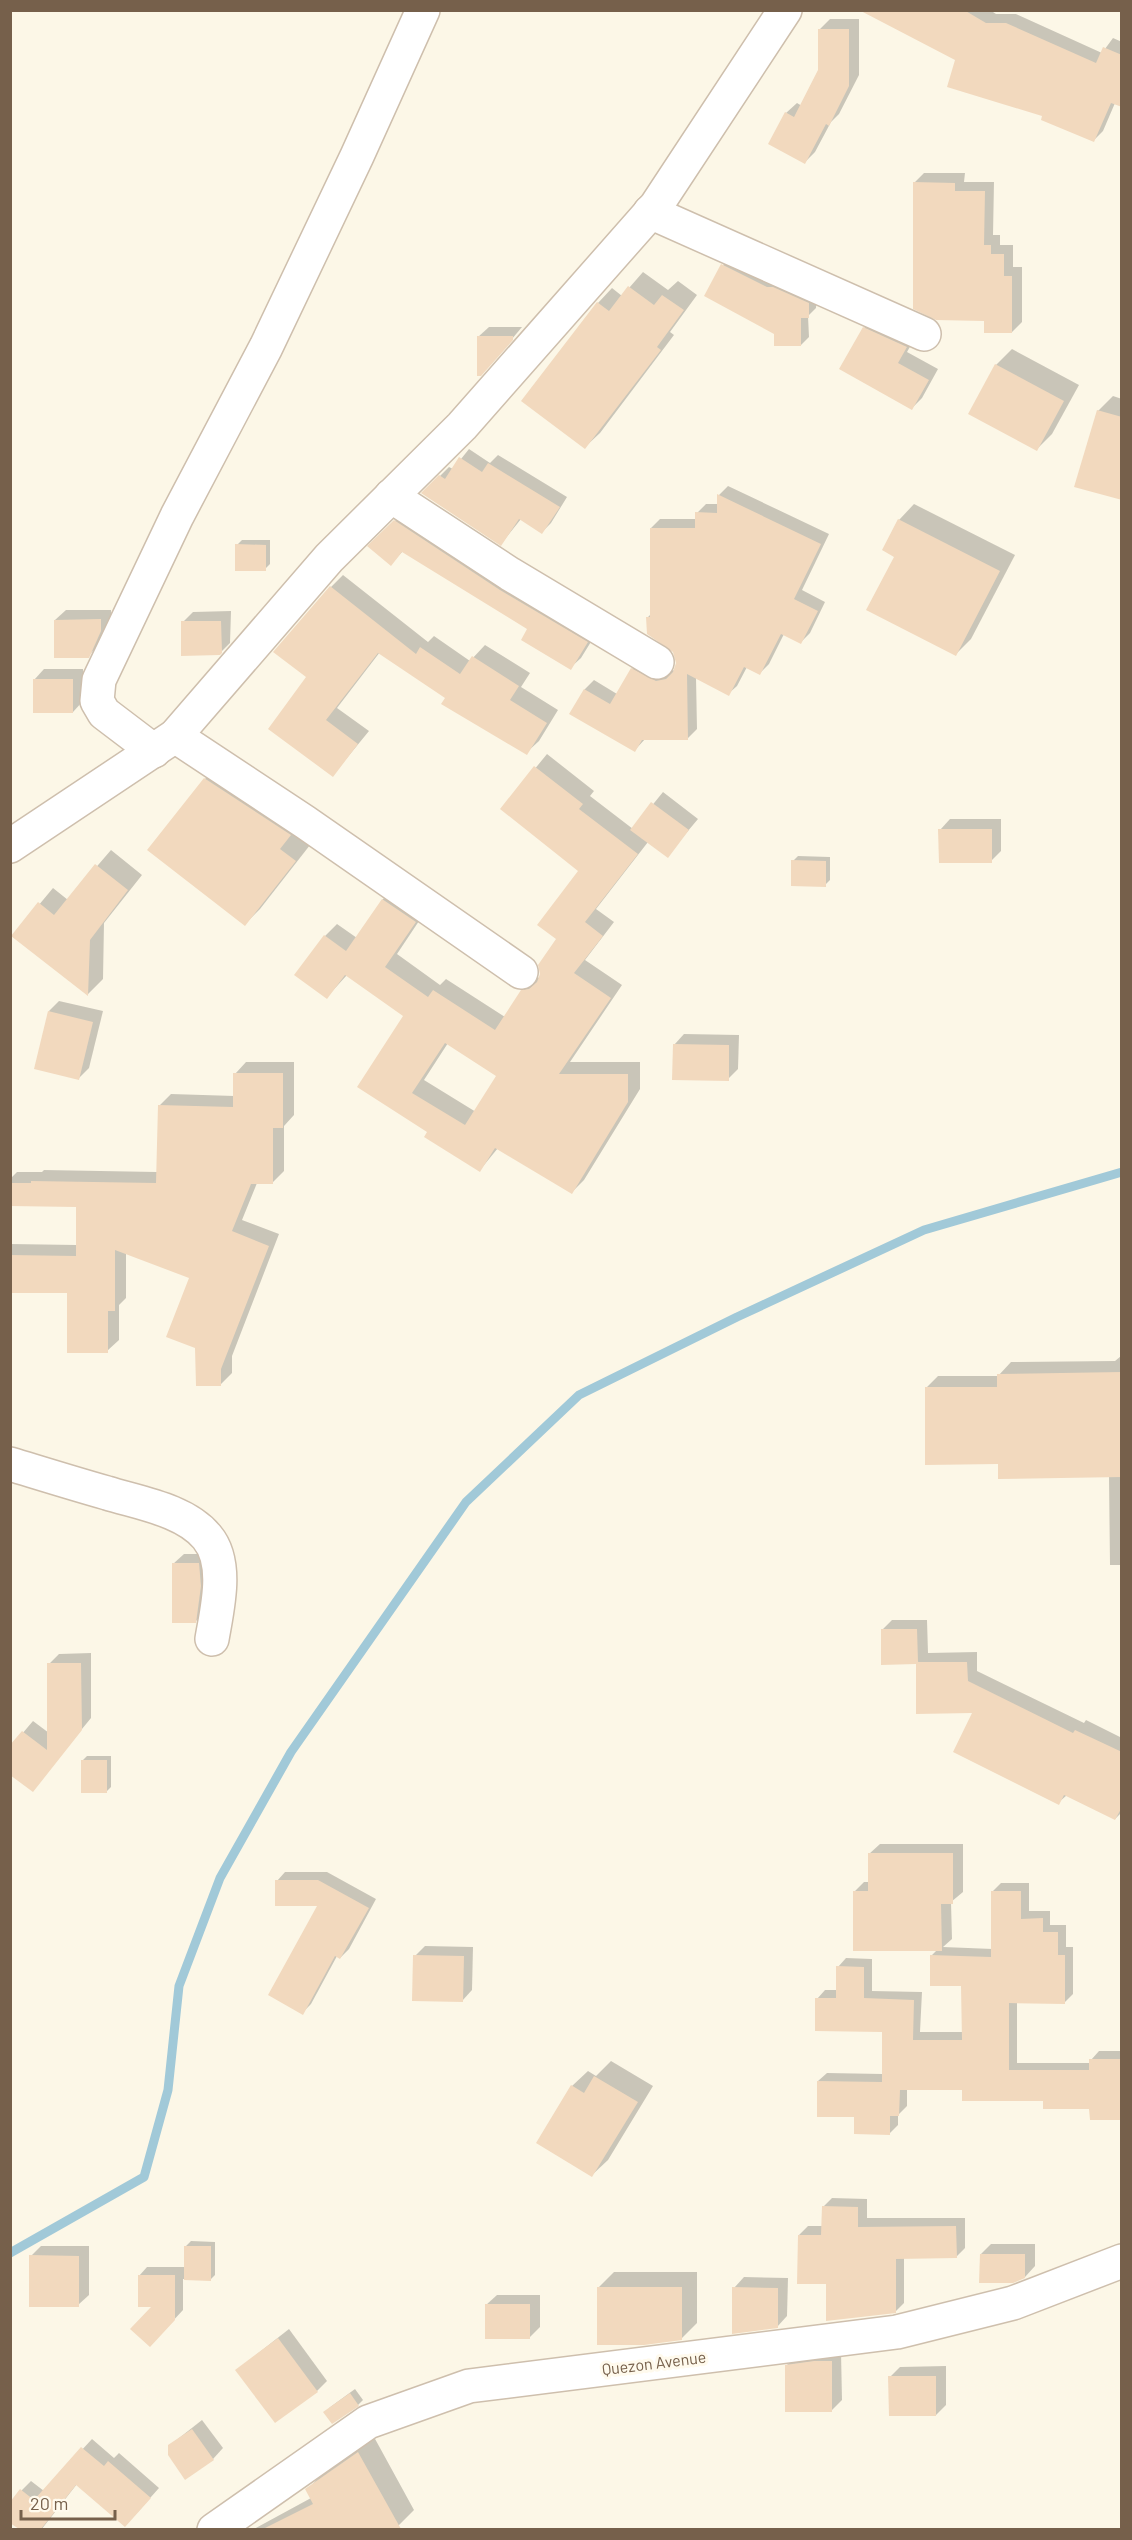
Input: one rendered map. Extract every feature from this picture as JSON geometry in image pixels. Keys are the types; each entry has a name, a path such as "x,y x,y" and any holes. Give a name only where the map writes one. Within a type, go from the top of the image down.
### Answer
{"street":[{"path":"423,10 357,156 266,347 177,516 99,680 97,701 104,712 165,743 315,829 521,972"},
{"path":"10,846 165,743 329,558 462,426 650,212 785,10"},
{"path":"650,212 924,334"},
{"path":"392,496 510,574 657,663"},
{"path":"10,1464 160,1510 189,1521 208,1537 219,1566 220,1594 212,1639"},
{"name":"Quezon Avenue","path":"214,2529 368,2422 469,2386 897,2332 1013,2303 1122,2261"}],"building":[{"path":"859,10 964,10 986,23 1006,23 1096,63 1103,47 1122,55 1122,107 1111,103 1094,142 1041,120 1042,116 947,87 955,60"},
{"path":"818,29 849,29 849,86 829,126 826,124 805,164 768,144 785,112 794,117 818,70"},
{"path":"913,182 955,183 955,191 985,191 984,245 991,245 991,254 1004,254 1004,276 1012,276 1012,333 984,333 984,321 936,320 913,309"},
{"path":"721,264 767,287 773,287 809,303 809,318 801,318 801,346 774,346 774,334 704,296"},
{"path":"628,286 654,305 662,295 684,310 657,347 661,350 585,449 521,401 597,302 609,311"},
{"path":"863,327 907,347 898,363 929,380 912,410 839,369"},
{"path":"477,336 513,336 513,340 481,376 477,376"},
{"path":"995,364 1064,401 1037,451 968,414"},
{"path":"1097,410 1122,417 1122,500 1074,487"},
{"path":"459,457 482,472 488,463 560,507 542,534 519,519 501,546 421,493 439,475 445,479"},
{"path":"717,494 821,544 794,599 818,611 801,644 781,634 760,675 744,667 729,696 687,674 688,740 642,740 635,752 569,714 584,689 610,704 631,668 656,681 666,679 673,672 676,663 673,652 647,634 646,617 650,617 650,528 695,528 695,512 717,513"},
{"path":"898,519 1000,571 956,656 866,610 894,557 882,550"},
{"path":"394,520 500,590 588,642 571,670 521,640 527,629 402,552 391,566 367,546"},
{"path":"235,544 266,545 266,571 235,571"},
{"path":"330,586 416,654 420,647 460,674 472,656 519,686 510,700 547,723 527,755 441,704 445,698 378,653 326,720 358,744 333,777 268,729 306,677 273,652"},
{"path":"101,619 101,631 89,658 54,658 54,620"},
{"path":"181,621 221,621 222,653 220,655 181,656"},
{"path":"33,679 73,679 73,713 33,713"},
{"path":"534,766 583,804 579,809 638,854 585,922 603,936 574,973 611,998 559,1074 628,1074 628,1102 572,1194 495,1148 480,1172 424,1137 427,1132 357,1087 403,1016 345,975 327,999 294,975 324,935 346,951 382,899 416,922 385,967 428,997 433,990 495,1030 521,990 529,989 537,982 540,974 538,965 556,939 537,925 578,871 500,809","holes":["445,1043 496,1076 465,1125 412,1093"]},
{"path":"204,778 291,835 280,849 296,861 245,926 147,850"},
{"path":"651,802 689,830 668,858 630,830"},
{"path":"938,829 992,829 992,863 939,863"},
{"path":"791,860 826,861 826,887 791,886"},
{"path":"95,864 128,890 90,940 88,996 11,936 38,902 54,915"},
{"path":"48,1011 93,1022 79,1080 34,1069"},
{"path":"673,1044 729,1045 729,1081 672,1080"},
{"path":"233,1073 283,1073 283,1128 273,1128 273,1184 251,1184 232,1231 269,1246 221,1369 221,1386 196,1386 195,1348 166,1337 189,1278 115,1250 115,1311 108,1311 108,1353 67,1353 67,1293 10,1293 10,1255 76,1256 76,1207 10,1206 10,1183 31,1183 31,1181 156,1183 158,1105 233,1107"},
{"path":"1122,1372 1122,1477 998,1479 998,1464 925,1465 925,1387 997,1387 997,1374"},
{"path":"172,1563 199,1563 201,1586 196,1623 172,1623"},
{"path":"881,1629 917,1629 918,1662 967,1662 968,1681 1073,1733 1075,1730 1122,1752 1122,1807 1115,1820 1064,1795 1059,1805 953,1752 972,1713 916,1714 916,1664 881,1665"},
{"path":"47,1663 81,1663 82,1730 33,1792 10,1775 10,1745 22,1731 47,1750"},
{"path":"81,1760 107,1760 107,1793 81,1793"},
{"path":"868,1853 953,1853 953,1904 941,1904 942,1951 853,1951 853,1891 868,1891"},
{"path":"275,1880 318,1880 369,1908 340,1959 335,1956 303,2015 268,1995 317,1906 275,1906"},
{"path":"991,1891 1021,1891 1021,1919 1043,1918 1043,1932 1058,1932 1058,1955 1065,1955 1065,2004 1009,2003 1009,2070 1089,2070 1089,2059 1122,2059 1122,2120 1090,2120 1089,2109 1043,2109 1043,2101 962,2101 962,2090 900,2090 899,2116 890,2116 890,2135 854,2134 854,2117 817,2117 817,2081 882,2082 882,2032 815,2031 815,1998 836,1998 836,1966 864,1967 864,1998 914,2000 913,2040 962,2040 961,1986 930,1986 930,1955 991,1957"},
{"path":"413,1955 464,1956 463,2002 412,2001"},
{"path":"594,2076 638,2102 592,2177 536,2143 571,2085 584,2093"},
{"path":"822,2206 858,2207 858,2227 956,2226 957,2258 896,2259 896,2313 826,2321 826,2284 797,2284 798,2235 821,2235"},
{"path":"184,2246 211,2246 211,2281 184,2280"},
{"path":"980,2254 1025,2254 1025,2278 1013,2283 979,2283"},
{"path":"29,2255 79,2256 79,2307 29,2307"},
{"path":"138,2275 175,2275 175,2320 150,2347 130,2329 151,2307 138,2307"},
{"path":"597,2287 682,2287 682,2340 644,2345 597,2345"},
{"path":"732,2287 778,2288 778,2328 732,2334"},
{"path":"485,2304 530,2304 530,2339 485,2339"},
{"path":"278,2338 318,2392 275,2423 235,2370"},
{"path":"832,2361 832,2412 785,2412 785,2365"},
{"path":"888,2376 936,2376 936,2416 889,2416"},
{"path":"350,2393 359,2406 332,2424 323,2412"},
{"path":"192,2429 214,2460 185,2480 168,2455 168,2445"},
{"path":"81,2447 104,2466 108,2461 151,2498 125,2527 76,2485 41,2529 19,2529 10,2523 10,2502 20,2489 34,2500"},
{"path":"358,2452 401,2529 263,2529 313,2504 305,2489"}],"waterway":[{"path":"10,2253 144,2177 168,2090 179,1986 220,1878 291,1752 466,1502 579,1395 737,1317 924,1230 1122,1172"}]}
